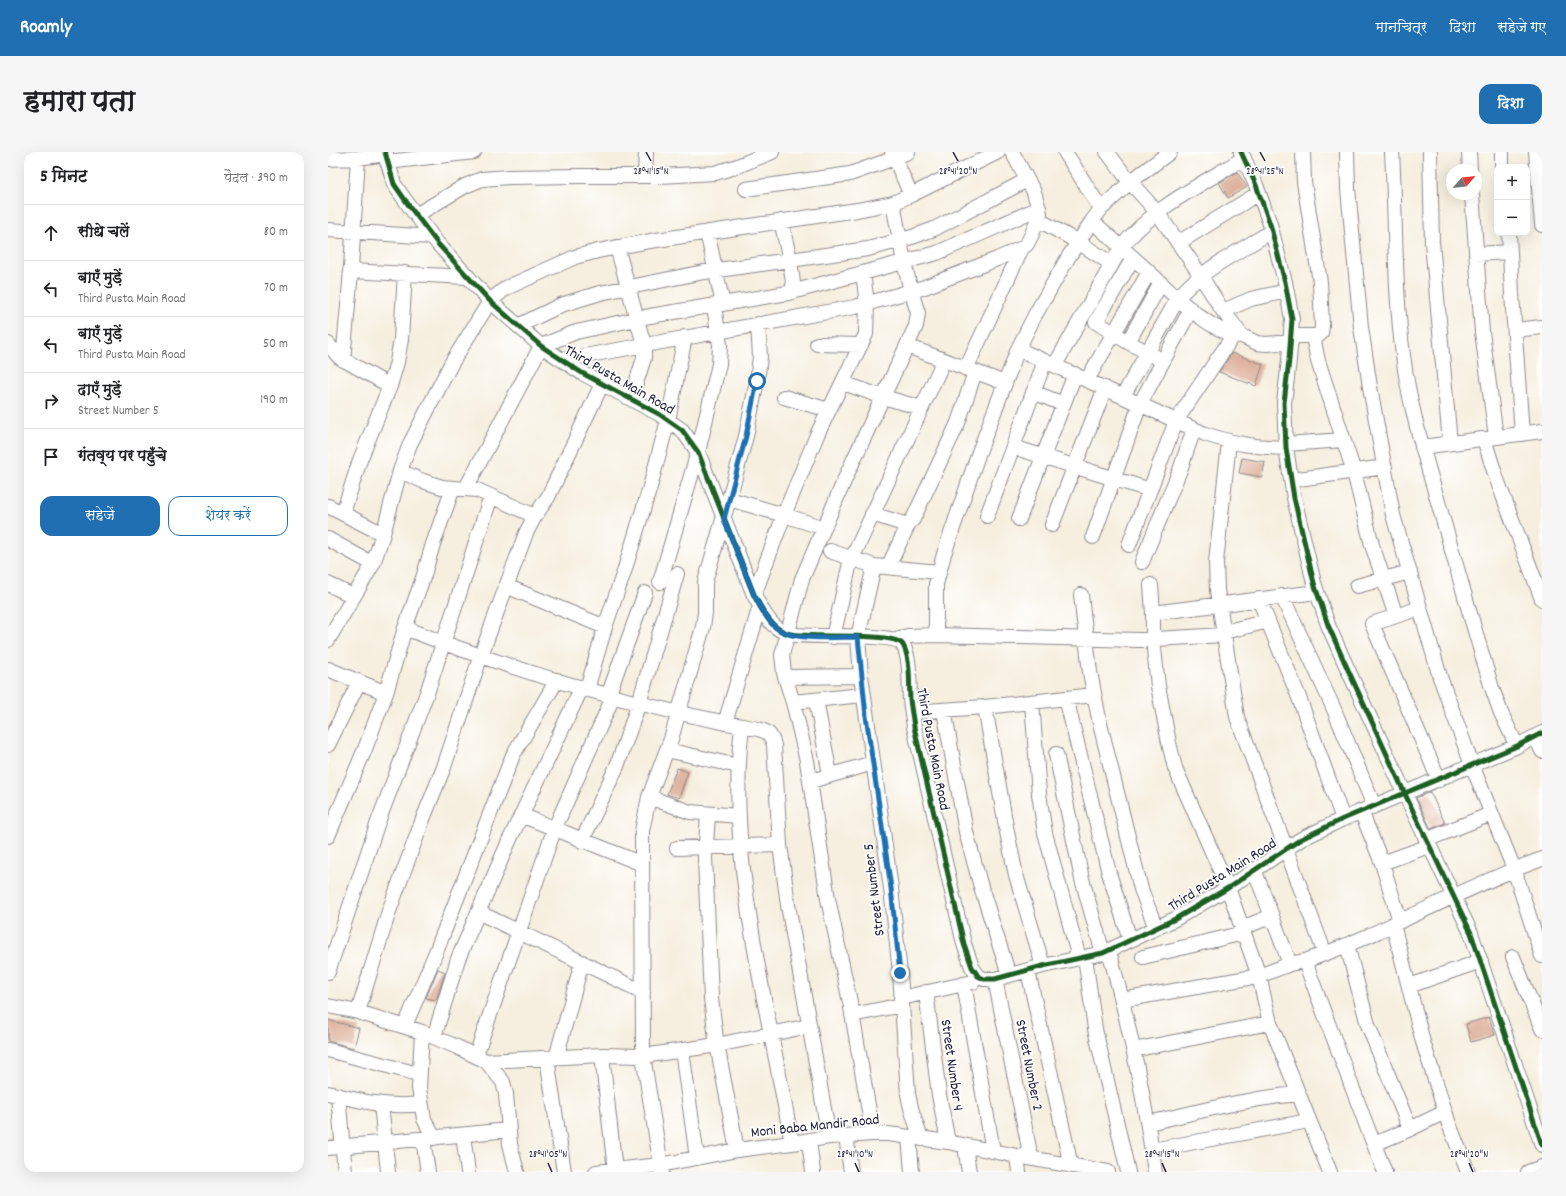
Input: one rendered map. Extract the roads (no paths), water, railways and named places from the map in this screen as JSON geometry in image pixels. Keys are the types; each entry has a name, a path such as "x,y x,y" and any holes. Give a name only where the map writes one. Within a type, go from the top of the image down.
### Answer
{"street":[{"path":"328,159 474,152"},
{"path":"645,175 646,152"},
{"path":"416,215 465,186 482,179 509,177 660,176 714,173 735,167 772,152"},
{"path":"746,190 850,174 894,155 908,152"},
{"path":"328,640 373,564 383,534 400,471 410,444 430,403 451,364 490,301 506,288 575,257 618,247 856,210 893,202 911,196 998,152"},
{"path":"562,360 855,307 911,291 973,269 1022,248 1027,244 1039,214 1034,192 1012,152"},
{"path":"1065,152 1101,209"},
{"path":"1108,152 1130,182 1157,212 1223,311 1237,336"},
{"path":"1092,221 1178,298 1211,325 1257,344 1318,336 1321,333 1322,326 1320,282 1304,182 1303,152"},
{"path":"1347,152 1348,189 1361,327 1393,515 1440,677 1472,766 1514,869 1542,956"},
{"path":"1392,152 1395,195 1395,252 1402,354 1408,388 1422,447 1492,688 1501,713 1517,746"},
{"path":"1430,152 1432,242 1450,443"},
{"path":"1469,152 1470,164"},
{"path":"1502,152 1502,164"},
{"path":"1536,152 1542,225"},
{"path":"936,635 936,584 939,572 949,540 1018,349 1078,242 1092,221 1101,209 1130,182 1164,154"},
{"path":"894,155 911,196"},
{"path":"986,516 1033,392 1122,248 1137,230 1157,212 1243,155 1259,193 1272,231 1287,291 1292,319 1284,403 1286,446 1304,547 1317,592 1344,661 1471,933 1542,1145"},
{"name":"Third Pusta Main Road","path":"386,156 394,184 416,215 432,237 490,301 541,346 602,384 668,420 682,430 698,452 757,600 774,626 788,634"},
{"path":"343,360 358,158"},
{"path":"518,326 561,305 575,300 629,287 716,271 862,250 900,241 934,229 1027,180"},
{"path":"1178,242 1259,193"},
{"path":"1472,200 1490,438 1496,477 1542,599"},
{"path":"873,1134 852,1015 828,899 811,781 793,702 785,677 782,656 802,579 848,472 918,320 918,313 904,262 893,202"},
{"path":"1039,214 1112,264"},
{"path":"328,836 365,749 386,693 405,628 423,578 433,544 459,488 541,346 576,332 637,319 794,291 904,262 937,253 1039,214"},
{"path":"781,221 790,260 794,291"},
{"path":"328,230 432,237"},
{"path":"1123,396 1178,298 1184,290 1200,276 1272,231"},
{"path":"660,582 698,452 719,364 719,305 716,271 707,232"},
{"path":"1510,236 1522,434"},
{"path":"618,247 644,345 644,358 631,399"},
{"path":"888,567 909,523 913,519 958,423 971,370 1022,248"},
{"path":"725,723 757,600 784,515 817,435 866,334 867,304 862,250"},
{"path":"1476,254 1510,252"},
{"path":"1133,258 1096,322 1147,353 1164,360"},
{"path":"350,271 467,276"},
{"path":"1019,519 1063,404 1114,333 1149,272"},
{"path":"343,513 360,460 390,386 397,362 401,339 405,273"},
{"path":"1128,342 1161,283"},
{"path":"1223,311 1251,299 1287,291"},
{"path":"1093,538 1140,404 1191,309"},
{"path":"661,1169 644,1056 642,831 649,797 667,750 703,627 705,612 705,582 724,519 746,436 757,381 760,357 758,324"},
{"path":"1515,330 1542,327"},
{"path":"1129,545 1176,421 1237,336"},
{"path":"1313,336 1318,361 1354,472 1372,545 1396,616"},
{"path":"428,1172 429,1138 421,1104 418,1074 428,1034 458,959 521,815 585,688 638,526 668,420 685,338"},
{"path":"817,344 861,345"},
{"path":"907,346 1005,384"},
{"path":"329,348 343,360 390,386"},
{"path":"1018,349 1194,429 1229,442 1256,447 1286,446 1344,440"},
{"path":"833,637 845,582 853,558 944,360"},
{"path":"843,382 883,397 922,408"},
{"path":"358,1012 389,911 444,767 481,655 526,533 548,497 602,384"},
{"path":"1052,525 1105,388"},
{"path":"1033,392 1063,404"},
{"path":"784,397 830,410"},
{"path":"1142,562 1180,470 1194,429"},
{"path":"1422,447 1542,431"},
{"path":"1229,442 1216,562 1219,604 1237,717 1325,954"},
{"path":"1013,447 1074,468 1150,490"},
{"path":"1291,480 1354,472 1384,466"},
{"path":"400,471 442,487 477,490 535,516"},
{"path":"328,972 378,822 427,693 491,496"},
{"path":"729,499 824,528"},
{"path":"328,506 383,534"},
{"path":"872,514 904,524 909,523"},
{"path":"328,539 373,564"},
{"path":"830,551 874,566 939,572"},
{"name":"Street Number 5","path":"874,566 858,637 863,695 891,888 902,1002 908,1094 915,1138 912,1172"},
{"path":"1357,586 1410,572"},
{"path":"582,841 617,766 639,703 676,574"},
{"path":"328,584 353,596"},
{"path":"1151,585 1153,639 1161,700 1175,768 1228,888 1259,976 1270,1023 1330,1172"},
{"path":"506,586 605,627"},
{"path":"1153,613 1317,592"},
{"path":"481,1058 518,932 554,830 610,696 645,593"},
{"path":"1081,595 1094,695 1134,866 1156,928"},
{"path":"1282,596 1333,707 1368,809 1396,922 1409,986 1423,1042 1445,1112 1468,1172"},
{"path":"1259,599 1298,694 1343,819"},
{"path":"1420,608 1372,624 1439,780"},
{"path":"788,634 895,639 908,636 936,635 1086,639 1153,639 1224,634 1268,621"},
{"path":"405,628 443,643 610,696 725,723 767,731 771,736 774,745 780,844 788,905 829,1137"},
{"name":"Third Pusta Main Road","path":"895,639 903,644 907,656 912,712 964,944 972,966 978,976 996,978 1103,953 1156,928 1228,888 1300,839 1343,819 1472,766 1539,735"},
{"path":"328,669 386,693"},
{"path":"785,677 861,676"},
{"path":"405,1026 436,952 513,755 557,680"},
{"path":"328,745 359,682"},
{"path":"793,702 863,695"},
{"path":"912,712 985,707 1094,695"},
{"path":"1066,698 1109,873 1130,940"},
{"path":"816,700 830,775"},
{"path":"1032,702 1036,766 1045,833 1082,958 1096,1029 1128,1172"},
{"path":"985,707 1016,875 1043,966"},
{"name":"Street Number 2","path":"944,710 966,832 981,887 996,978 1024,1157 1019,1172"},
{"path":"742,726 738,766 739,845 748,913 792,1143"},
{"path":"1539,735 1542,751"},
{"path":"667,750 738,766"},
{"path":"1056,754 1082,879 1103,953 1111,958 1122,1000 1148,1123 1155,1172"},
{"path":"811,781 873,764"},
{"path":"649,797 690,812 739,816"},
{"path":"708,814 706,847 711,998 717,1045 737,1150"},
{"path":"1382,863 1492,814"},
{"path":"521,815 554,830 642,864"},
{"path":"677,848 780,844"},
{"path":"1122,1000 1259,976 1290,964 1305,961 1347,945 1514,869 1542,858"},
{"path":"1254,869 1290,964"},
{"path":"478,912 643,992"},
{"path":"1143,957 1243,931 1272,916"},
{"path":"1347,945 1368,1025 1410,1129"},
{"path":"1512,957 1542,1029"},
{"path":"1305,961 1385,1172"},
{"path":"1409,986 1481,961"},
{"path":"564,1172 551,1058 582,962"},
{"path":"1028,970 1071,1166"},
{"path":"852,1015 902,1002 926,992 996,978"},
{"path":"964,984 993,1151"},
{"name":"Street Number 4","path":"926,992 939,1095 948,1142"},
{"path":"328,1006 358,1012 405,1026 428,1034 481,1058 503,1082 506,1094 508,1130 517,1172"},
{"path":"1133,1050 1270,1023"},
{"path":"481,1058 551,1058 602,1055 644,1056 717,1045 809,1026"},
{"path":"328,1050 418,1074"},
{"path":"682,1050 697,1158"},
{"path":"602,1055 616,1170"},
{"path":"345,1172 333,1094 368,1103 406,1106 421,1104"},
{"path":"1148,1123 1243,1102 1275,1096 1299,1094"},
{"path":"381,1104 388,1172"},
{"path":"1374,1144 1445,1112"},
{"path":"1152,1150 1309,1121"},
{"path":"328,1148 508,1130"},
{"name":"Moni Baba Mandir Road","path":"596,1172 661,1169 697,1158 737,1150 829,1137 888,1134 948,1142 1024,1157 1052,1167 1071,1166 1108,1172"},
{"path":"462,1135 468,1172"},
{"path":"846,1136 851,1172"},
{"path":"809,1141 813,1172"},
{"path":"965,1146 969,1172"},
{"path":"1528,1172 1542,1167"}]}
